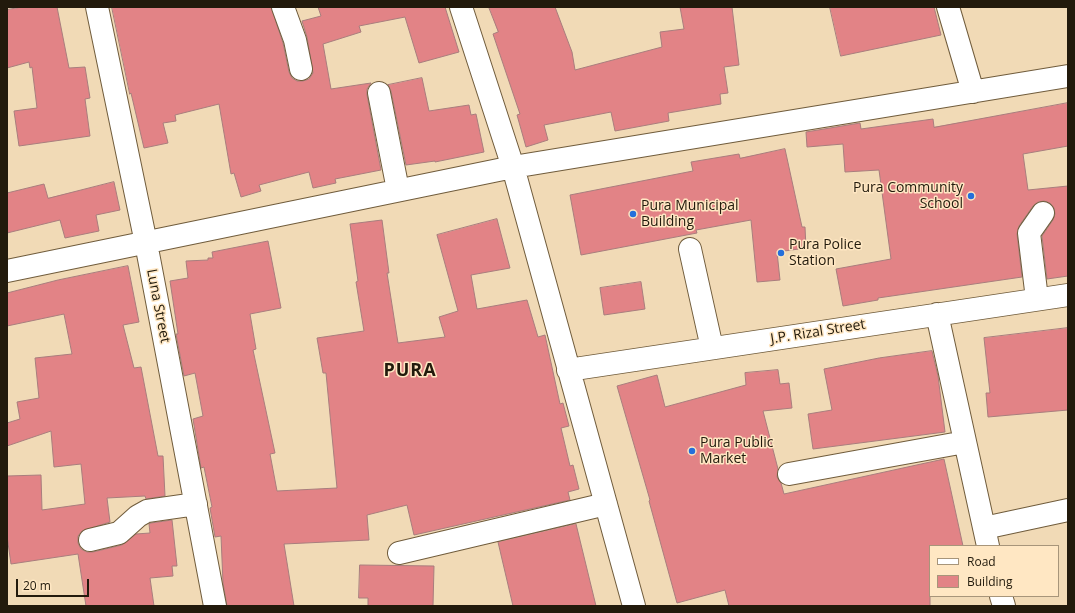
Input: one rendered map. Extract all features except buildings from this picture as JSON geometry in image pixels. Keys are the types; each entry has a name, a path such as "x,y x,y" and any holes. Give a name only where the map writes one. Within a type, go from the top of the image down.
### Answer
{"street":[{"name":"Luna Street","path":"97,7 146,243 215,606"},
{"path":"283,7 295,40 301,69"},
{"path":"461,7 513,167 634,606"},
{"path":"948,7 973,92"},
{"path":"7,271 513,167 1068,76"},
{"path":"379,93 398,190"},
{"path":"1037,299 1029,233 1043,213"},
{"path":"690,249 712,348"},
{"name":"J.P. Rizal Street","path":"568,370 1068,295"},
{"path":"937,314 986,537 1068,510"},
{"path":"789,474 965,442"},
{"path":"90,540 119,533 138,516 147,511 196,504"},
{"path":"399,553 606,504"}],"place":[{"name":"Pura Community School","path":"971,196"},
{"name":"Pura Municipal Building","path":"633,214"},
{"name":"Pura Police Station","path":"781,253"},
{"name":"Pura Public Market","path":"692,451"}],"district":[{"name":"PURA","path":"410,371"}]}
